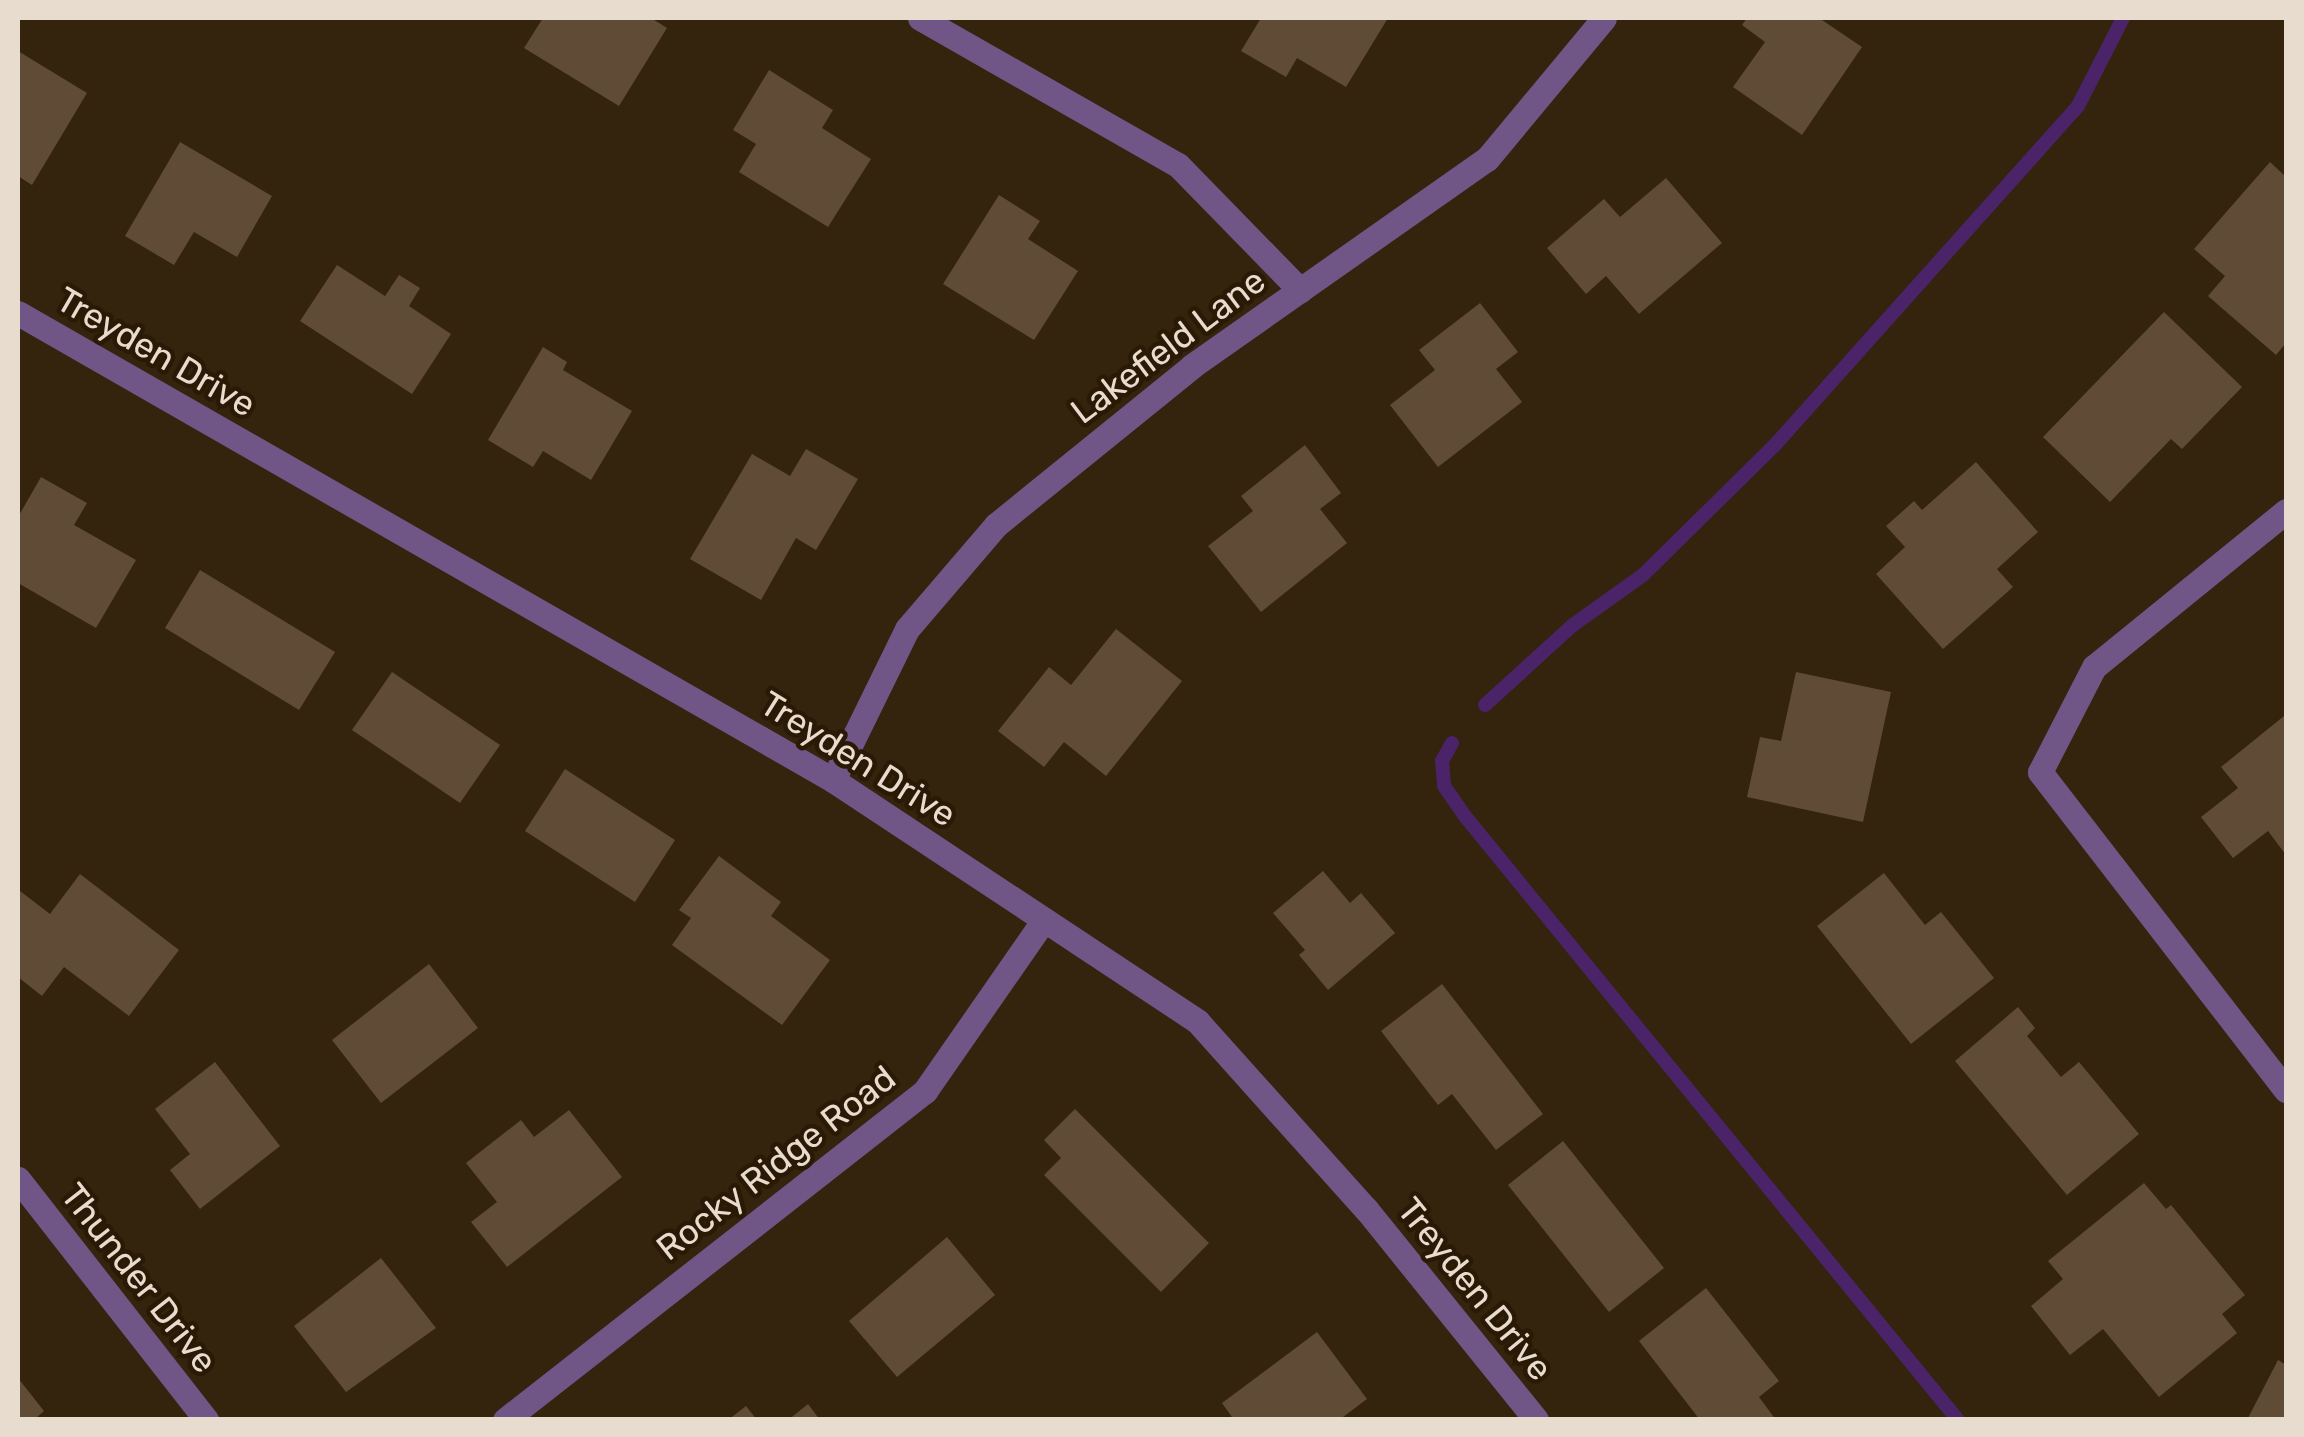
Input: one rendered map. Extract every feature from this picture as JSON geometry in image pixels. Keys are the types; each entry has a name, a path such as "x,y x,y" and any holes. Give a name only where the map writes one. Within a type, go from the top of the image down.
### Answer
{"street":[{"path":"920,18 1178,164 1300,290"},
{"name":"Lakefield Lane","path":"833,780 907,630 996,525 1192,366 1486,159 1604,18"},
{"name":"Treyden Drive","path":"18,313 833,780 1198,1022 1366,1210 1536,1420"},
{"path":"2286,511 2094,668 2040,772 2286,1090"},
{"name":"Rocky Ridge Road","path":"505,1420 926,1091 1044,920"},
{"name":"Thunder Drive","path":"18,1179 206,1420"}],"building":[{"path":"543,18 651,18 667,28 619,106 524,48"},
{"path":"1261,18 1388,18 1346,87 1297,58 1286,77 1241,51"},
{"path":"1747,18 1819,18 1862,47 1802,135 1733,87 1765,42 1742,25"},
{"path":"18,51 87,93 32,185 18,176"},
{"path":"769,70 833,110 822,128 871,159 828,227 739,172 756,144 733,130"},
{"path":"180,142 272,196 237,257 194,232 174,265 125,236"},
{"path":"2270,162 2286,177 2286,343 2276,355 2208,296 2225,276 2194,249"},
{"path":"1666,178 1722,243 1639,314 1606,276 1586,294 1547,248 1604,199 1620,217"},
{"path":"999,195 1040,221 1028,239 1078,271 1034,340 943,284"},
{"path":"337,265 385,296 399,275 420,288 409,306 451,334 412,394 300,321"},
{"path":"1480,303 1518,352 1496,369 1522,402 1438,467 1390,405 1435,370 1419,350"},
{"path":"2164,312 2242,387 2182,449 2171,439 2110,502 2043,437"},
{"path":"543,347 567,362 563,370 632,411 591,480 543,451 533,467 488,440"},
{"path":"1305,445 1341,493 1320,509 1347,543 1261,612 1208,546 1253,511 1241,496"},
{"path":"806,449 858,479 816,550 796,538 761,600 690,559 752,454 790,476"},
{"path":"1976,462 2038,532 1997,569 2013,587 1943,649 1876,574 1905,547 1886,526 1914,501 1922,510"},
{"path":"41,477 87,503 74,525 136,560 96,628 18,583 18,517"},
{"path":"200,570 335,652 299,710 165,628"},
{"path":"1116,629 1182,681 1106,776 1064,742 1044,767 998,731 1049,667 1071,685"},
{"path":"392,672 500,745 460,803 352,730"},
{"path":"1796,672 1891,692 1863,822 1747,797 1760,737 1781,741"},
{"path":"2284,716 2286,855 2268,831 2233,858 2201,817 2238,788 2221,767"},
{"path":"565,769 675,840 635,902 525,831"},
{"path":"719,856 781,902 771,916 830,960 782,1025 672,945 691,918 679,910"},
{"path":"1323,871 1350,903 1361,893 1395,933 1328,990 1299,955 1305,950 1273,913"},
{"path":"1884,873 1925,925 1941,912 1994,978 1911,1044 1817,926"},
{"path":"80,874 179,950 129,1016 64,967 42,996 18,977 18,894 20,891 50,914"},
{"path":"429,964 478,1028 381,1103 332,1040"},
{"path":"1442,984 1543,1114 1496,1150 1452,1094 1438,1105 1381,1031"},
{"path":"2018,1007 2035,1028 2027,1036 2061,1077 2079,1062 2139,1134 2067,1195 1955,1061"},
{"path":"215,1062 280,1146 200,1209 170,1170 190,1154 155,1109"},
{"path":"1075,1109 1209,1243 1161,1292 1044,1175 1061,1158 1044,1140"},
{"path":"569,1110 622,1177 507,1267 471,1222 497,1202 466,1163 521,1120 534,1137"},
{"path":"1563,1141 1664,1268 1609,1312 1508,1185"},
{"path":"2144,1183 2166,1209 2171,1205 2245,1295 2222,1314 2237,1333 2159,1397 2103,1329 2070,1355 2031,1306 2063,1279 2048,1261"},
{"path":"947,1237 995,1295 897,1377 849,1321"},
{"path":"381,1258 436,1328 346,1392 294,1326"},
{"path":"1706,1288 1779,1381 1759,1397 1776,1420 1700,1420 1639,1341"},
{"path":"1317,1332 1367,1399 1339,1420 1234,1420 1222,1403"},
{"path":"2278,1360 2286,1365 2286,1420 2247,1420"},
{"path":"18,1378 44,1411 34,1420 18,1420"},
{"path":"808,1404 820,1420 788,1420"},
{"path":"746,1406 757,1420 728,1420"}],"waterway":[{"path":"1485,705 1573,625 1643,575 1774,446 2078,106 2123,18"},
{"path":"1452,743 1442,761 1444,786 1464,815 1958,1420"}]}
